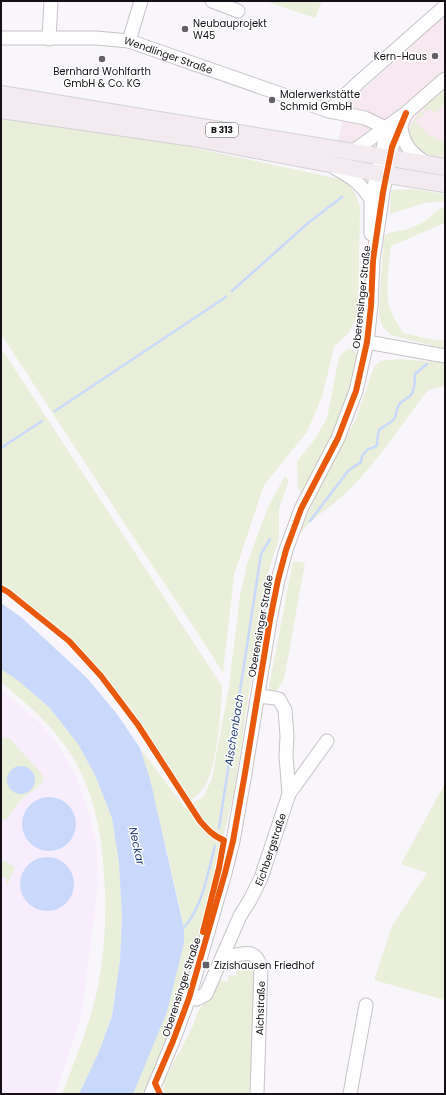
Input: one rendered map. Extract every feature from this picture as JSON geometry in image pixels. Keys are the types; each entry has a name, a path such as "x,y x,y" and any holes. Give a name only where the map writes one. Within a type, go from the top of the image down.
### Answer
{"main road":[{"name":"B 313","path":"1,94 445,167"},
{"name":"B 313","path":"1,110 178,136 381,174 445,184"}],"street":[{"path":"49,39 50,1"},
{"path":"129,42 141,1"},
{"path":"212,1 238,11"},
{"path":"329,111 358,83 445,6"},
{"name":"Wendlinger Straße","path":"1,38 96,38 129,42 329,111 365,118 386,128"},
{"path":"352,152 406,113 445,79"},
{"path":"385,157 401,128 406,113"},
{"path":"381,174 385,157 386,128"},
{"path":"401,128 402,138 407,146 413,154 428,165"},
{"path":"328,164 355,179 363,187 371,199"},
{"name":"Oberensinger Straße","path":"373,260 371,199 381,174"},
{"name":"Oberensinger Straße","path":"155,1090 189,998 207,939 233,842 278,580 286,550 301,509 338,438 356,391 367,342 381,174"},
{"path":"367,342 445,356"},
{"name":"Eichbergstraße","path":"189,998 196,999 206,994 240,916 261,878 289,794 286,756 287,736 284,710 279,699 258,696"},
{"path":"289,794 326,741"},
{"name":"Aichstraße","path":"224,955 233,957 250,953 256,957 261,967 257,1094"},
{"path":"350,1094 366,1005"}],"shaded area":[{"path":"445,16 445,159 338,142 346,105"},
{"path":"1,690 41,724 58,746 74,772 89,813 97,848 98,886 81,1018 55,1094 1,1094"}],"green space":[{"path":"265,1 322,1 315,18"},
{"path":"445,89 445,103 435,113 430,108 426,111 423,108"},
{"path":"421,110 424,114 415,121 431,138 435,136 438,140 445,141 445,157 430,155 416,150 407,137 414,120"},
{"path":"1,116 166,138 194,148 344,180 354,191 360,206 358,313 349,333 334,347 322,397 307,432 264,485 234,575 223,673 1,334"},
{"path":"412,189 445,194 445,201 425,203 390,214 391,190"},
{"path":"445,207 445,223 391,246 387,291 390,309 403,333 434,340 445,340 445,349 390,334 382,326 379,310 384,236 420,224"},
{"path":"1,348 222,686 220,723 213,764 205,786 188,803 138,725 101,676 69,641 1,588"},
{"path":"352,349 358,355 344,408 303,494 298,488 297,461 315,439 327,418 339,357 346,350"},
{"path":"400,359 445,363 445,386 428,390 381,453 361,477 350,489 314,519 296,539 329,469 355,421 374,367 380,361"},
{"path":"285,476 289,480 279,509 279,539 266,579 234,792 195,952 180,1002 144,1094 133,1094 184,943 182,922 176,891 156,804 140,748 185,808 204,796 212,778 229,686 240,596 247,564 268,507"},
{"path":"293,561 305,563 284,679 275,693 268,692"},
{"path":"1,669 20,682 50,708 78,744 95,775 112,818 119,863 122,918 120,960 112,1015 98,1054 79,1094 62,1094 90,1017 97,991 103,954 105,930 105,892 101,841 89,792 75,761 60,738 51,728 1,682"},
{"path":"1,738 9,738 43,775 44,780 38,787 19,802 4,820 1,820"},
{"path":"445,783 445,1000 374,980 392,926 427,873 401,864"},
{"path":"1,861 6,861 15,867 7,886 6,878 1,877"},
{"path":"244,958 253,961 257,975 249,1094 166,1094 164,1089 164,1081 193,1026 198,1011 212,993 223,969 225,969 218,980 227,982 229,975 237,976 235,965 238,960"}],"water":[{"name":"Neckar","path":"1,603 21,617 86,677 117,714 140,748 150,779 184,929 184,943 167,1012 133,1094 79,1094 98,1054 112,1016 120,960 122,918 119,863 112,818 95,775 78,744 50,708 20,682 1,669"},
{"path":"21,766 31,770 35,780 31,790 21,794 11,790 7,780 11,770"},
{"path":"49,797 59,799 68,805 74,814 76,824 74,834 68,843 59,849 49,851 39,849 30,843 24,834 22,824 24,814 30,805 39,799"},
{"path":"47,857 57,859 66,865 72,874 74,884 72,894 66,903 57,909 47,911 37,909 28,903 22,894 20,884 22,874 28,865 37,859"}],"waterway":[{"path":"232,291 308,223 342,197"},
{"path":"55,411 226,297"},
{"name":"Aischenbach","path":"310,521 348,471 361,462 362,456 368,449 377,445 378,433 381,428 394,419 400,403 412,393 415,374 427,364"},
{"path":"1,448 42,421"},
{"name":"Aischenbach","path":"219,828 261,554 270,539"},
{"name":"Aischenbach","path":"182,930 189,921 200,901 215,846"}],"cycle path":[{"path":"160,1094 155,1083 189,998 233,841 270,620 286,550 301,509 338,438 356,391 367,342 371,306 373,260 383,192 392,147 406,113"},
{"path":"1,588 69,641 101,676 138,725 200,821 214,835 224,840 219,868 203,932"}],"place":[{"name":"Neubauprojekt W45","path":"185,29"},
{"name":"Kern-Haus","path":"435,56"},
{"name":"Bernhard Wohlfarth GmbH & Co. KG","path":"102,59"},
{"name":"Malerwerkstätte Schmid GmbH","path":"272,100"},
{"name":"Zizishausen Friedhof","path":"206,965"}]}
